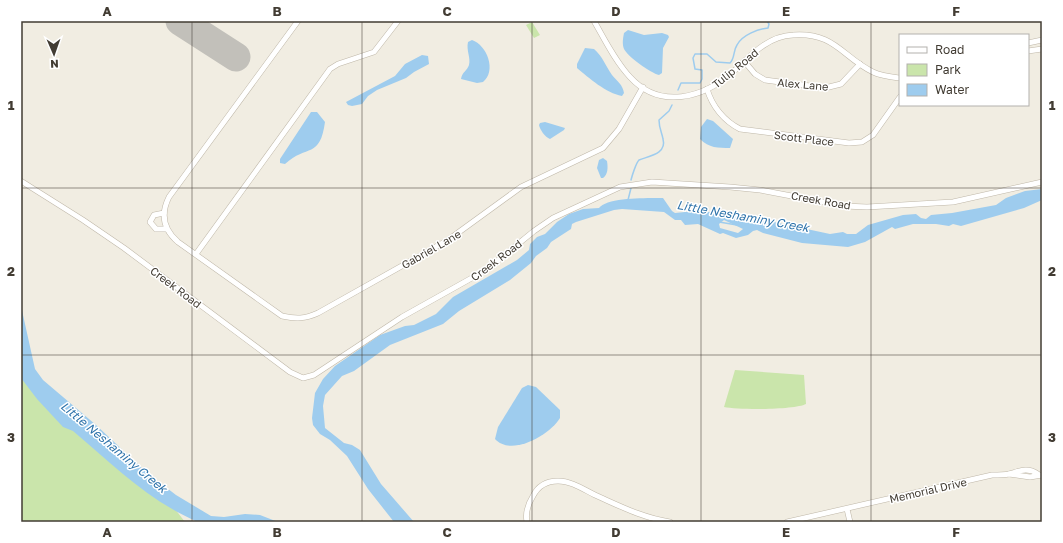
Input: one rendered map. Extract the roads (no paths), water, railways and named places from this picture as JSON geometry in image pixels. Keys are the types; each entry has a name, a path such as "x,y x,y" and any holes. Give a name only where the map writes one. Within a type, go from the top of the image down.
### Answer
{"street":[{"path":"166,229 164,213 169,197 298,21"},
{"path":"196,254 330,69 338,64 374,52 398,21"},
{"name":"Tulip Road","path":"594,21 624,70 642,87 659,94 675,97 694,95 720,83 759,48 770,41 781,37 802,34 816,36 832,42 860,64 874,72 899,78"},
{"path":"1029,43 1042,40"},
{"path":"1029,51 1042,49"},
{"name":"Alex Lane","path":"744,61 755,74 766,80 825,88 841,84 860,64"},
{"name":"Gabriel Lane","path":"164,213 154,215 150,222 156,229 166,229 170,235 282,316 306,318 448,240 521,187 603,148 619,129 642,87"},
{"name":"Scott Place","path":"707,89 713,104 728,121 740,129 849,143 866,140 873,135 899,98"},
{"name":"Creek Road","path":"21,181 83,220 296,376 303,378 314,375 396,320 486,270 534,231 553,218 606,193 629,185 652,182 760,190 844,206 867,207 953,202 1042,182"},
{"name":"Memorial Drive","path":"787,522 992,475 1009,474 1017,470 1029,470 1040,475"},
{"path":"528,522 527,508 535,492 541,485 556,481 573,484 636,514 656,520 670,522"},
{"path":"847,509 850,522"}],"water":[{"path":"628,30 644,35 662,33 668,35 669,37 663,48 662,73 659,75 651,71 626,52 623,47 623,41 624,33"},
{"path":"472,40 482,47 486,53 490,65 487,77 483,82 477,83 461,79 469,65 468,42"},
{"path":"585,48 594,49 600,55 612,75 620,83 624,93 622,96 610,92 577,68 577,64"},
{"path":"422,55 428,56 429,64 406,78 377,90 368,96 362,104 352,106 348,105 346,102 395,76 405,64"},
{"path":"311,112 317,112 325,122 320,141 316,146 285,164 280,163 280,159"},
{"path":"707,119 713,121 733,139 730,148 710,146 700,139 701,127"},
{"path":"545,122 565,128 550,139 545,135 539,125 540,123"},
{"path":"603,158 607,161 607,173 603,178 601,178 597,168 599,160"},
{"path":"1042,189 1042,200 1024,208 961,226 953,224 949,226 936,224 913,224 895,229 892,227 865,242 848,247 802,243 763,233 757,230 748,235 736,238 723,233 720,234 698,224 685,225 681,220 675,220 664,212 622,209 614,210 572,224 571,229 551,242 547,248 536,256 531,263 510,280 459,311 443,324 390,345 354,371 342,376 325,395 323,406 325,428 344,443 352,445 360,450 381,484 414,522 394,522 368,489 347,456 330,440 320,434 313,425 312,418 315,393 323,379 335,366 380,335 405,326 414,325 436,314 453,297 517,260 529,250 530,244 537,237 545,234 557,222 569,214 583,209 599,208 603,204 619,200 663,198 675,213 695,211 738,214 744,219 760,219 830,234 843,232 847,234 856,234 868,225 903,215 916,214 921,218 926,219 931,215 952,213 996,205 1006,198 1025,191","holes":["724,220 743,229 738,233 720,228 719,224"]},
{"path":"21,306 35,369 43,380 96,425 146,472 176,495 211,516 224,517 245,514 260,515 278,522 198,522 147,493 73,431 63,427 37,399 21,378"},
{"path":"528,385 536,387 560,410 560,418 548,431 530,442 510,446 502,444 495,439 498,427 522,388"}],"waterway":[{"path":"678,90 681,83 700,83 702,79 702,70 695,69 693,58 695,54 707,54 716,62 730,63 733,59 739,41 751,33 768,28 769,24 767,21"},
{"path":"631,180 639,160 656,154 662,148 664,144 659,126 659,120 669,111 672,105"},
{"path":"628,200 631,188"},
{"name":"Little Neshaminy Creek","path":"719,222 737,225"}]}
